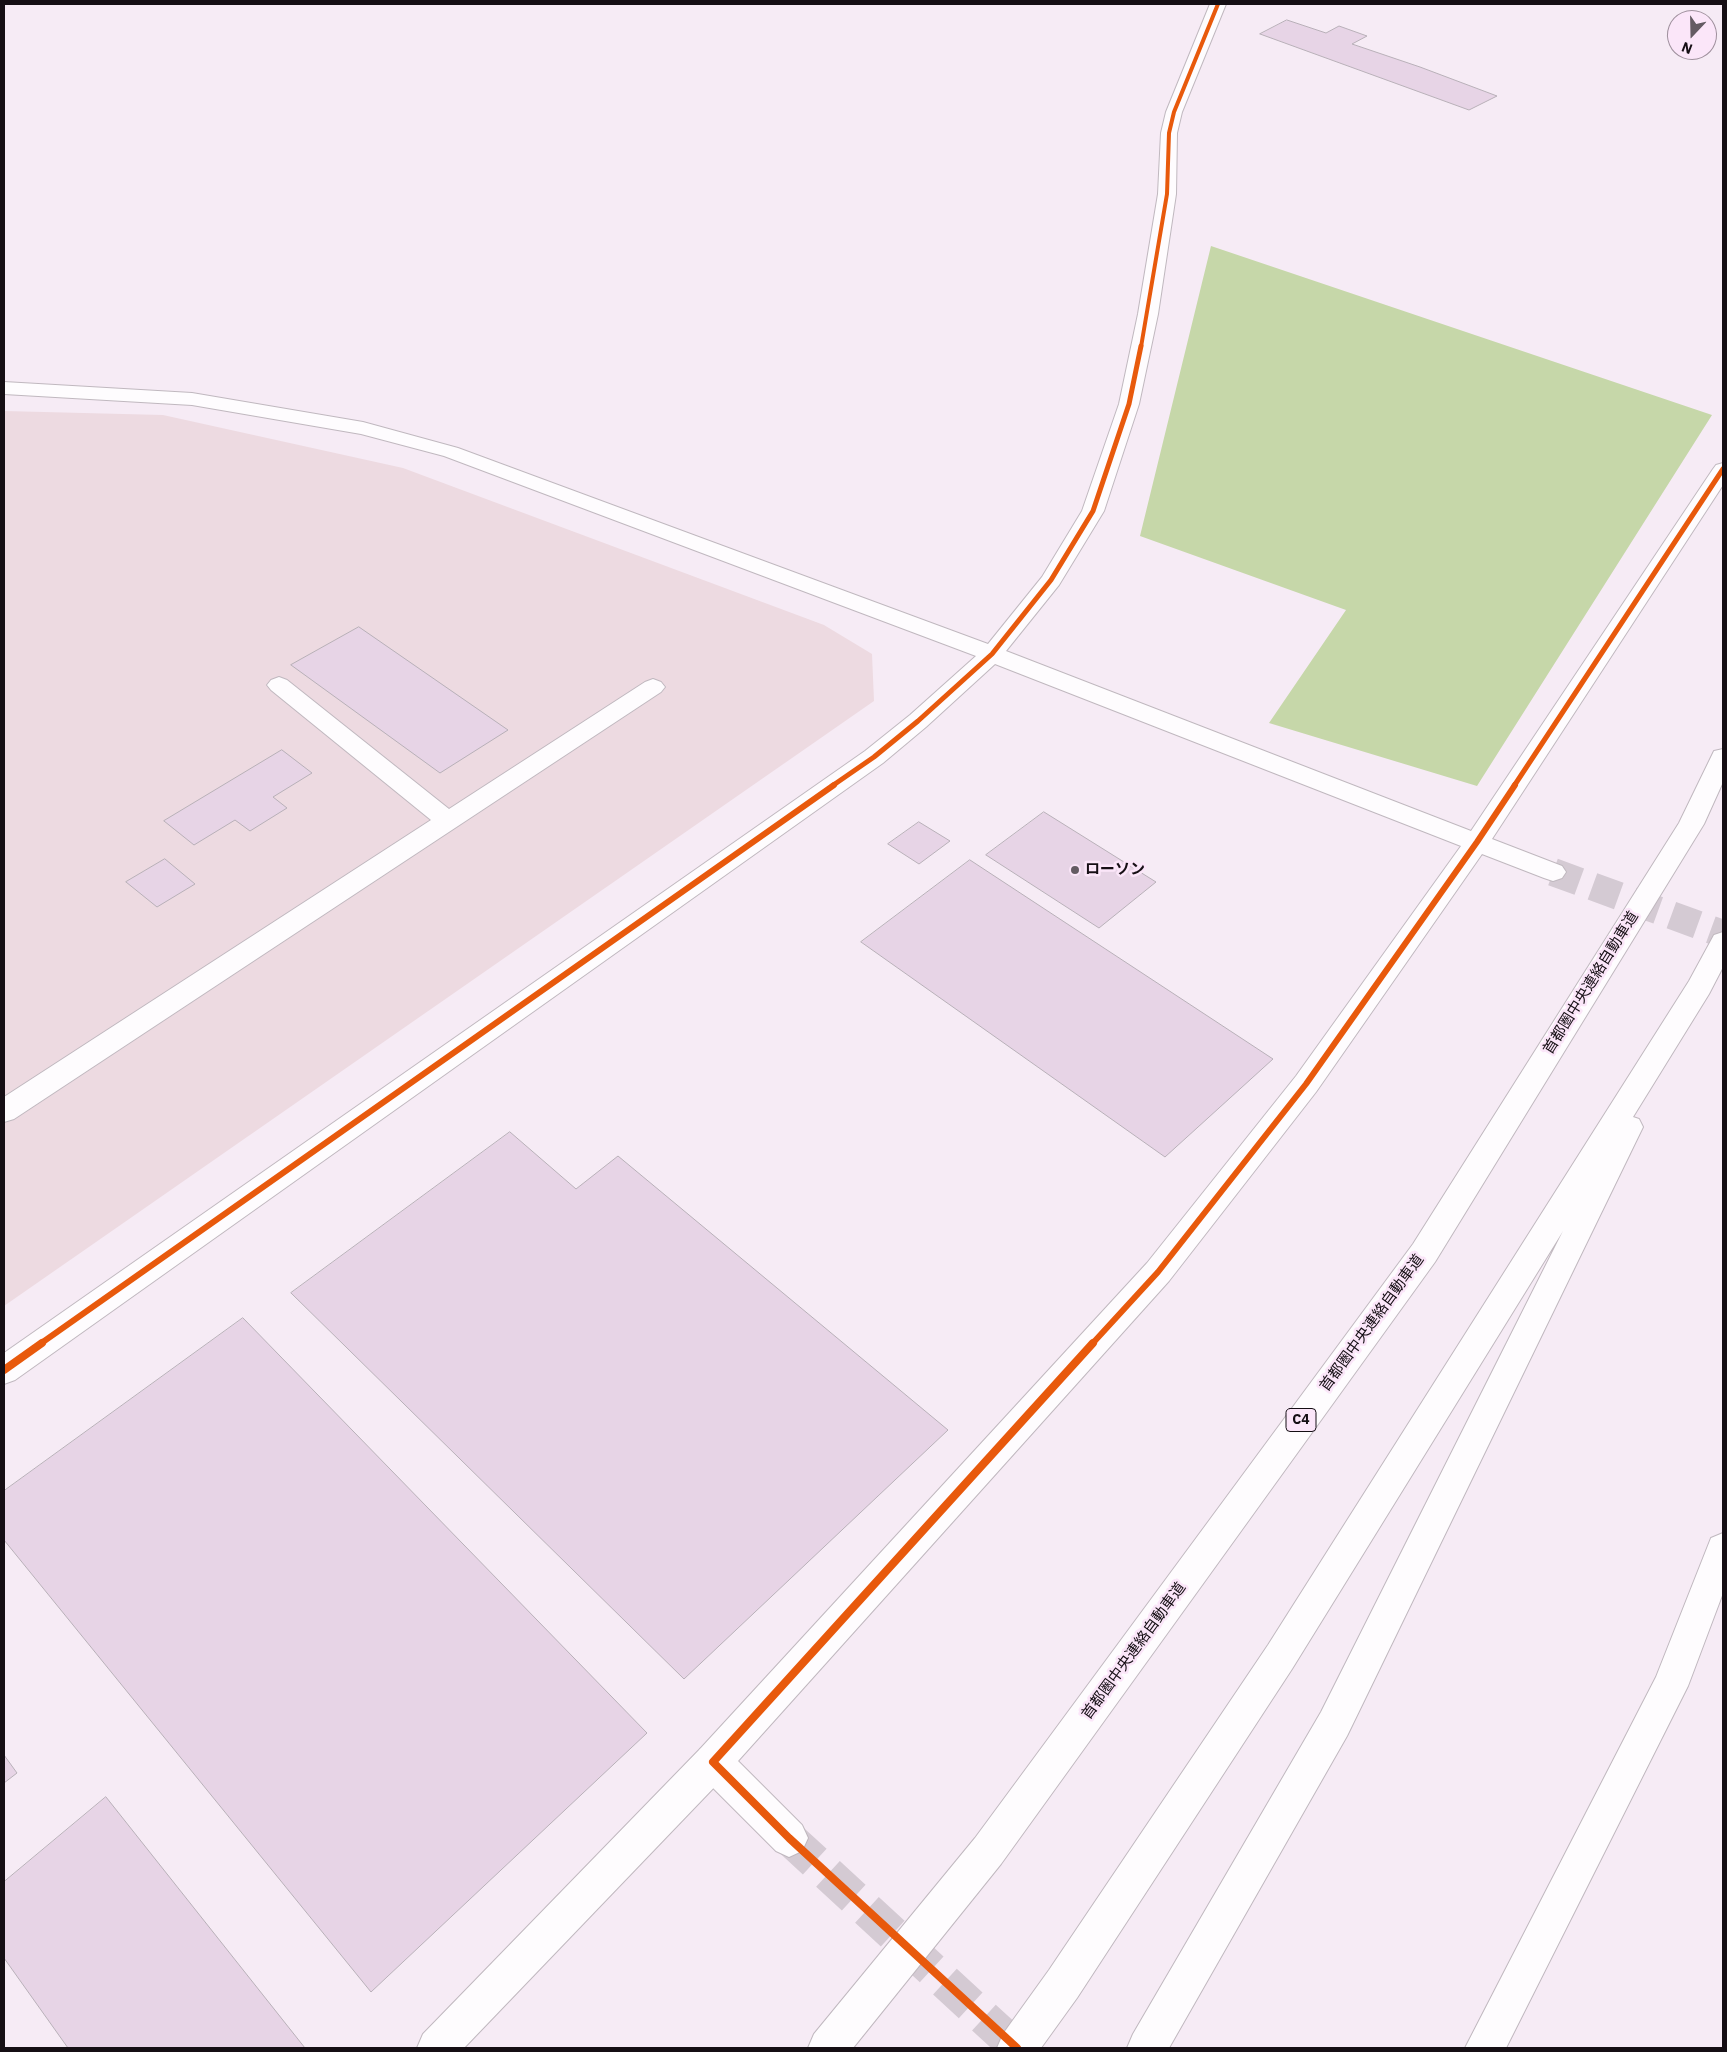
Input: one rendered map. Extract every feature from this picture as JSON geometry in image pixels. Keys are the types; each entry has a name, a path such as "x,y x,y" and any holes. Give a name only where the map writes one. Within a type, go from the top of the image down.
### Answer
{"main road":[{"path":"4,1370 874,757 918,721 992,654 1051,580 1094,511 1129,404 1148,314 1167,194 1169,133 1177,105 1218,4"},
{"path":"4,388 192,399 372,430 451,452 992,654 1553,872"},
{"path":"437,2048 714,1762 1158,1272 1306,1084 1477,842 1723,469"},
{"path":"279,685 448,821"},
{"path":"4,1111 653,687"},
{"name":"首都圏中央連絡自動車道","path":"828,2048 988,1851 1424,1253 1690,824 1723,758"},
{"path":"1147,2048 1334,1724 1723,942"},
{"path":"1017,2048 1064,1984 1280,1657 1699,987"},
{"path":"1485,2048 1670,1686 1723,1549"},
{"path":"714,1762 789,1838"}],"shaded area":[{"path":"4,411 163,415 403,468 824,625 872,654 874,701 4,1306"}],"green space":[{"path":"1211,246 1712,415 1477,786 1269,723 1346,610 1140,536"}],"building":[{"path":"1287,20 1326,33 1339,26 1367,36 1352,44 1497,96 1469,110 1260,34"},
{"path":"359,627 508,730 440,773 291,665"},
{"path":"282,750 312,773 273,797 287,808 250,831 235,820 194,845 164,821"},
{"path":"1044,812 1156,882 1099,928 986,855"},
{"path":"919,822 950,841 919,864 888,844"},
{"path":"165,859 195,884 157,907 126,882"},
{"path":"970,860 1273,1059 1165,1157 861,942"},
{"path":"510,1132 576,1189 618,1156 948,1430 684,1679 291,1293"},
{"path":"243,1318 647,1733 371,1992 4,1540 4,1491"},
{"path":"4,1755 17,1773 4,1783"},
{"path":"106,1797 305,2048 68,2048 4,1958 4,1882"}],"tunnel":[{"path":"1553,872 1723,934"},
{"path":"789,1838 1017,2048"}],"cycle path":[{"path":"4,1370 874,757 918,721 992,654 1051,580 1093,511 1129,404 1148,314 1167,194 1169,133 1174,112 1218,4"},
{"path":"1017,2048 789,1838 713,1762 1158,1272 1306,1084 1477,842 1723,469"}],"place":[{"name":"ローソン","path":"1075,870"}]}
